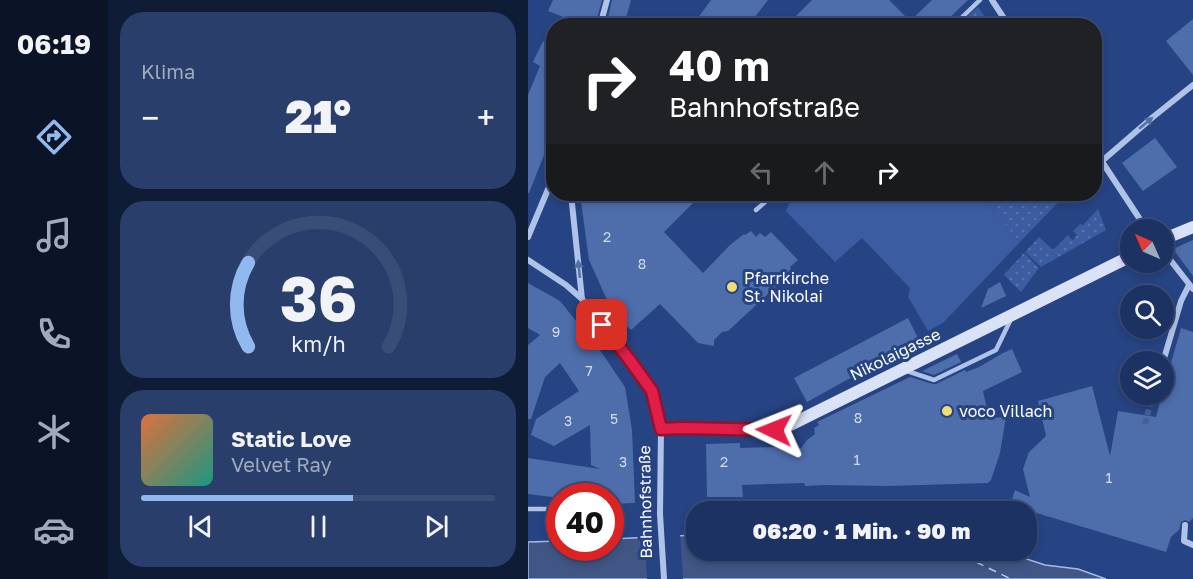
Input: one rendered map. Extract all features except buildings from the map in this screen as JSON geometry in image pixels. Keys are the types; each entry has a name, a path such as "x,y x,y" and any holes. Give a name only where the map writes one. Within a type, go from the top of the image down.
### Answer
{"street":[{"path":"602,18 607,0"},
{"path":"992,0 1004,18"},
{"path":"1140,219 1102,161 1193,85"},
{"path":"528,237 546,194"},
{"path":"572,201 582,299"},
{"path":"1174,235 1193,227"},
{"name":"Bahnhofstraße","path":"528,260 566,285 582,299 652,391 661,429 660,514 664,579"},
{"name":"Nikolaigasse","path":"661,429 774,430 786,427 1120,261"},
{"path":"1166,351 1180,302 1191,287 1174,265"},
{"path":"1185,525 1184,541 1193,545"}],"lane":[{"path":"961,18 980,0"},
{"path":"756,210 766,201"},
{"path":"902,369 934,380 996,350 1014,314"},
{"path":"528,509 546,509"}],"shaded area":[{"path":"978,7 986,18 966,18"},
{"path":"792,201 984,201 1020,242 943,323 928,331 908,297 910,288 862,238 835,262 786,211"},
{"path":"984,201 1059,201 1020,242"},
{"path":"1098,209 1106,230 1041,267 1025,252 1039,237 1053,250 1068,235 1073,240 1077,235 1073,231 1080,224 1083,225"},
{"path":"1024,253 1039,268 1021,292 1004,275"},
{"path":"686,535 686,561 1033,561 1045,565 1078,569 1106,579 528,579 528,542 546,541 546,561 624,561 624,538"}],"pier":[{"path":"680,533 683,579 647,579 644,534"}],"ferry route":[{"path":"974,561 1011,579"}],"tunnel":[{"path":"1145,424 1150,405"}],"place":[{"name":"Pfarrkirche St. Nikolai","path":"732,287"},
{"name":"voco Villach","path":"947,411"}],"route":[{"path":"602,325 652,391 661,429 774,430"}]}
